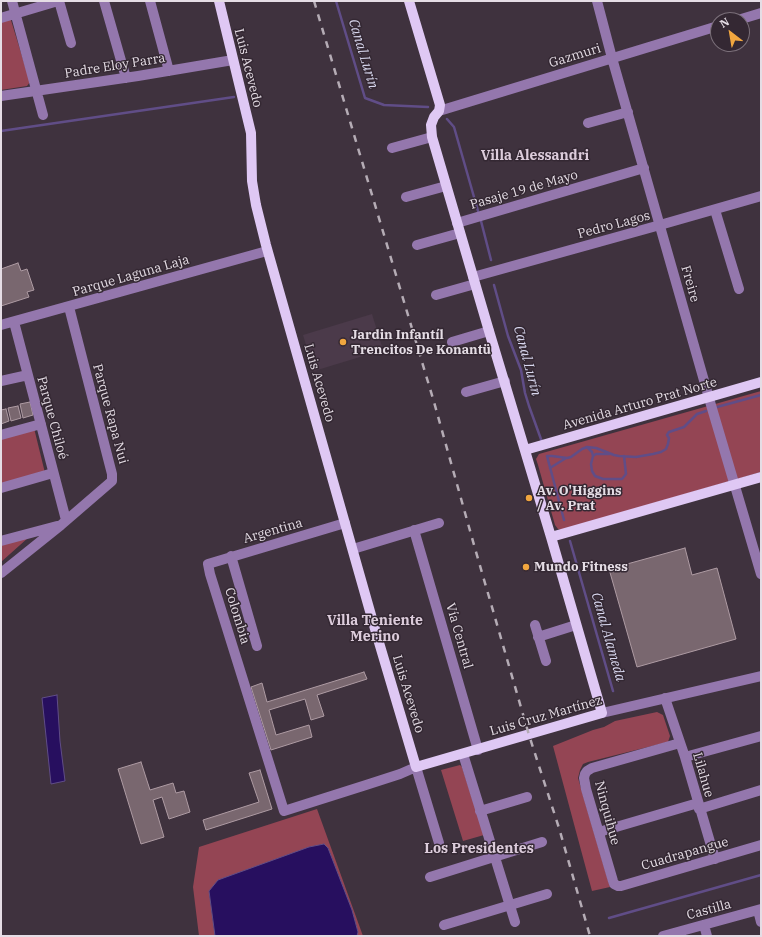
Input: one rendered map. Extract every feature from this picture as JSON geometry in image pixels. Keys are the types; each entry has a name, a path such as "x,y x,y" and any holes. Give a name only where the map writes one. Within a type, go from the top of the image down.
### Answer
{"main road":[{"name":"Luis Acevedo","path":"219,1 251,133 252,180 256,205 267,251 416,767"},
{"path":"409,1 439,99 440,105 431,124 432,137 602,713"},
{"name":"Avenida Arturo Prat Norte","path":"525,450 761,382"},
{"path":"551,537 761,478"},
{"name":"Luis Cruz Martínez","path":"416,767 602,713"}],"street":[{"path":"12,1 43,115"},
{"path":"1,18 58,1 71,43"},
{"path":"104,1 126,78"},
{"path":"150,1 169,71"},
{"name":"Freire","path":"597,1 709,398 761,574"},
{"path":"750,16 761,13"},
{"name":"Gazmuri","path":"438,111 710,28"},
{"name":"Padre Eloy Parra","path":"1,96 126,78 233,60"},
{"path":"588,123 628,112"},
{"path":"392,148 432,137"},
{"name":"Pasaje 19 de Mayo","path":"417,245 458,228 644,168"},
{"path":"406,197 446,186"},
{"name":"Pedro Lagos","path":"436,295 474,280 761,196"},
{"path":"715,210 739,289"},
{"name":"Parque Laguna Laja","path":"1,325 267,251"},
{"name":"Parque Rapa Nui","path":"1,573 112,481 112,474 69,307"},
{"name":"Parque Chiloé","path":"14,322 41,424 63,522"},
{"path":"452,342 489,331"},
{"path":"1,382 28,375"},
{"path":"466,392 505,381"},
{"path":"1,435 41,424"},
{"path":"1,488 53,473"},
{"path":"1,541 63,522"},
{"name":"Argentina","path":"208,564 345,523"},
{"path":"353,549 439,523"},
{"name":"Vía Central","path":"414,530 478,750"},
{"name":"Colombia","path":"231,556 257,646"},
{"name":"Colombia","path":"208,564 284,811 366,786 416,767"},
{"path":"535,625 546,661"},
{"path":"538,637 576,625"},
{"name":"Luis Cruz Martínez","path":"602,713 761,676"},
{"name":"Lilahue","path":"665,698 685,757 698,806 715,859"},
{"path":"685,757 761,736"},
{"name":"Ninquihue","path":"616,886 613,881 586,789 584,778 585,774 592,768 680,743"},
{"path":"463,754 515,922"},
{"path":"416,767 439,843"},
{"path":"599,832 761,790"},
{"path":"480,811 527,797"},
{"path":"430,877 542,842"},
{"name":"Cuadrapangue","path":"616,886 621,886 761,845"},
{"path":"444,925 547,894"},
{"path":"759,909 761,922"},
{"name":"Castilla","path":"663,936 759,909"},
{"path":"704,925 707,936"}],"shaded area":[{"path":"10,17 30,82 27,86 1,90 1,20"},
{"name":"Jardin Infantíl Trencitos De Konantü","path":"372,314 383,350 314,371 303,335"},
{"path":"761,391 761,472 562,530 558,529 555,525 536,459 539,454"},
{"path":"34,428 45,473 1,485 1,437"},
{"path":"29,537 1,562 1,545"},
{"path":"57,695 60,741 65,781 51,784 42,698"},
{"path":"657,712 663,715 670,736 668,742 588,762 583,764 580,770 578,778 610,887 592,891 553,746 604,727 615,721"},
{"path":"460,765 462,767 484,835 463,841 441,770"},
{"path":"317,809 363,936 357,936 358,932 352,910 328,848 324,844 209,891 215,936 199,936 193,887 199,847"},
{"path":"324,844 328,848 352,910 358,932 357,936 215,936 209,891 218,880 309,847"}],"building":[{"path":"18,263 21,271 27,269 34,290 27,292 29,297 1,306 1,269"},
{"path":"30,402 33,415 23,418 20,404"},
{"path":"18,406 21,418 11,421 8,408"},
{"path":"6,409 9,421 1,424 1,410"},
{"path":"685,548 692,575 717,568 736,639 637,667 609,569"},
{"path":"364,672 367,679 317,695 324,716 311,720 305,699 269,710 276,735 309,725 312,737 271,750 251,687 262,683 267,702"},
{"path":"141,762 150,790 173,783 176,793 184,791 190,812 169,819 162,797 153,800 164,837 141,844 118,769"},
{"path":"260,770 272,809 206,830 203,820 259,802 249,773"}],"waterway":[{"name":"Canal Lurín","path":"336,1 365,98 384,105 428,107"},
{"path":"1,131 234,97"},
{"name":"Canal Lurín","path":"447,119 454,127 478,211"},
{"name":"Canal Lurín","path":"481,221 491,260"},
{"name":"Canal Lurín","path":"494,285 508,336 521,370 525,393 542,442"},
{"name":"Canal Lurín","path":"717,407 761,395"},
{"name":"Canal Lurín","path":"564,520 547,456 567,458 587,447 596,448 619,456 636,457 661,452 666,449 669,438 667,435 669,432 684,427 697,414 706,411"},
{"path":"587,447 592,452 593,456 591,464 592,471 595,476 603,479 622,479 626,474 624,456"},
{"name":"Canal Lurín","path":"593,456 596,454 609,454"},
{"name":"Canal Alameda","path":"550,468 566,458"},
{"name":"Canal Alameda","path":"570,541 613,691"},
{"path":"609,918 761,875"}],"railway":[{"path":"314,1 434,402 529,735 559,828 590,936"}],"place":[{"name":"Jardin Infantíl Trencitos De Konantü","path":"343,342"},
{"name":"Av. O'Higgins / Av. Prat","path":"529,498"},
{"name":"Mundo Fitness","path":"526,567"}],"district":[{"name":"Villa Alessandri","path":"535,156"},
{"name":"Villa Teniente Merino","path":"375,630"},
{"name":"Los Presidentes","path":"479,849"}]}
